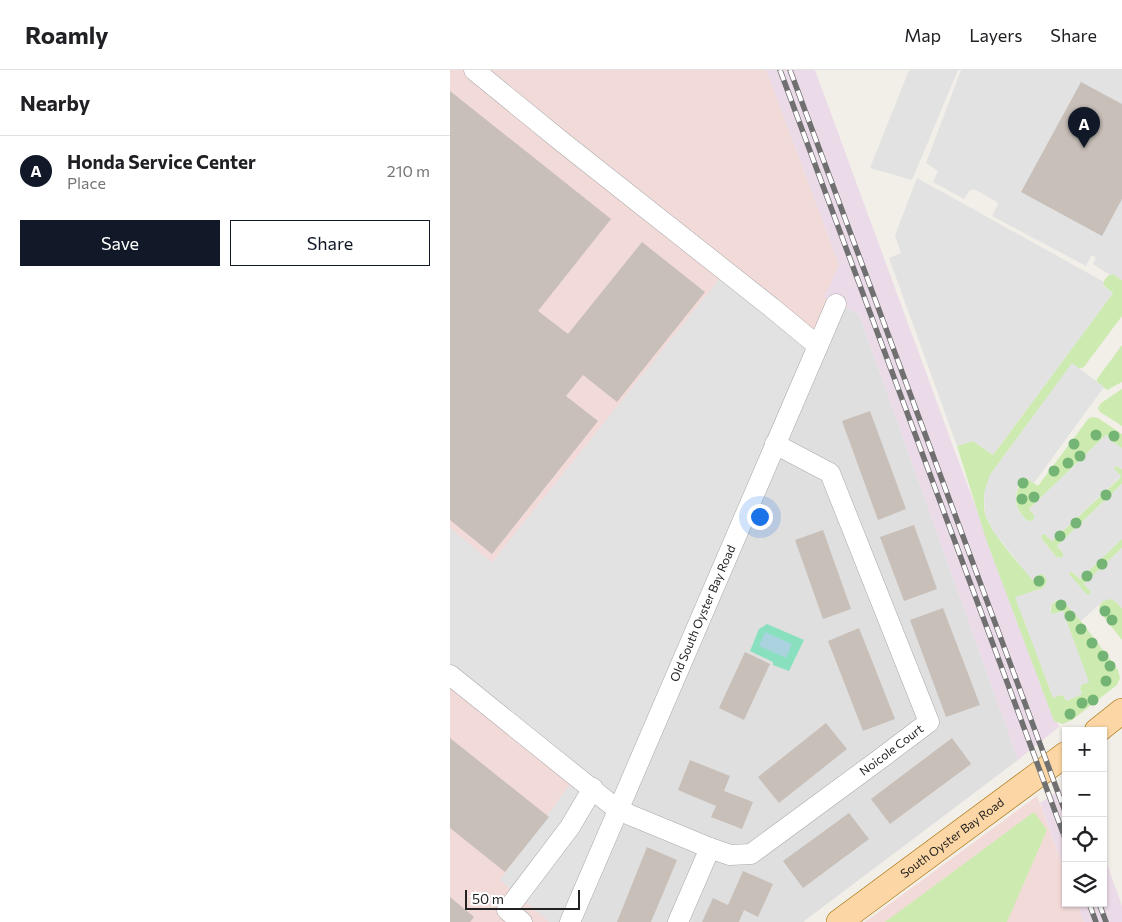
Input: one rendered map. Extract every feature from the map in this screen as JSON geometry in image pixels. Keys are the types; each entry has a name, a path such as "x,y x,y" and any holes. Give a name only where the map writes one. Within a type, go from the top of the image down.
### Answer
{"main road":[{"path":"1102,727 1122,711"},
{"name":"South Oyster Bay Road","path":"840,922 1062,757"}],"street":[{"path":"474,70 561,142 818,346"},
{"name":"Old South Oyster Bay Road","path":"570,922 836,304"},
{"name":"Noicole Court","path":"450,675 618,810 710,848 730,854 751,854 929,722 830,473 775,444"},
{"path":"522,922 507,910 570,827 593,788"},
{"path":"678,922 710,848"}],"shaded area":[{"path":"450,70 766,70 839,265 841,305 574,922 450,922"},
{"path":"766,70 815,70 957,457 1059,727 1018,760 859,314 824,297 839,265"},
{"path":"909,70 958,70 912,180 870,168"},
{"path":"961,70 1122,70 1122,280 1093,264 1096,258 1094,256 1091,256 1086,266 992,216 998,204 997,202 974,189 970,190 964,199 933,182 938,171 926,163"},
{"path":"917,178 1104,282 1103,286 1113,293 993,455 973,441 957,446 889,258 901,253 895,235"},
{"path":"725,272 818,346 611,799 450,673 450,528 492,562"},
{"path":"841,305 859,314 1018,760 803,922 574,922"},
{"path":"1072,363 1104,387 1034,483 1024,478 1018,487 1016,504 1020,513 1027,521 1032,521 1035,516 1029,509 1106,435 1122,448 1122,469 1114,467 1121,476 1052,541 1045,534 1041,538 1056,557 1061,558 1063,553 1057,546 1122,484 1122,539 1080,579 1073,572 1069,574 1086,594 1090,595 1091,592 1084,584 1122,548 1122,608 1110,599 1103,601 1081,621 1062,600 1057,600 1053,603 1050,608 1051,613 1063,611 1089,682 1081,685 1082,694 1066,701 1064,696 1061,695 1053,698 1015,597 1043,588 1047,580 1043,574 1040,574 1033,581 993,531 985,514 984,493 990,475"},
{"path":"571,783 611,811 564,922 549,922 500,880"},
{"path":"1062,789 1062,863 1040,803"},
{"path":"1037,796 1062,863 1062,907 1078,907 1084,922 865,922"},
{"path":"1107,864 1122,906 1122,922 1084,922 1078,907 1107,907"}],"green space":[{"path":"1113,274 1122,280 1122,316 1084,367 1079,369 1072,364 990,475 984,498 984,508 988,520 992,529 1006,548 1033,580 1040,574 1043,574 1047,580 1043,588 1016,598 1061,695 1064,696 1066,701 1082,694 1063,611 1051,613 1053,603 1057,601 1062,600 1081,621 1118,670 1120,678 1117,685 1072,720 1063,724 1054,721 987,542 957,446 973,441 993,455 1113,293 1103,285 1106,278"},
{"path":"1122,345 1122,382 1107,390 1097,382 1097,379"},
{"path":"1122,389 1122,426 1100,412 1098,408 1101,403"},
{"path":"1092,417 1098,418 1122,434 1122,448 1106,435 1029,509 1035,516 1031,521 1027,520 1019,510 1016,501 1017,491 1021,482 1026,478 1038,486 1088,419"},
{"path":"1116,466 1122,469 1122,484 1057,546 1063,553 1063,556 1061,558 1056,557 1041,538 1042,535 1045,534 1052,541 1121,477 1114,469"},
{"path":"1122,539 1122,548 1084,584 1091,592 1090,595 1086,594 1069,574 1070,572 1080,579"},
{"path":"1110,598 1122,608 1122,640 1100,612 1099,606 1103,601"},
{"path":"767,624 804,640 789,671 773,665 773,662 750,651 759,629"},
{"path":"1034,812 1047,830 1007,922 885,922"}],"water":[{"path":"765,632 792,644 786,658 759,646"}],"building":[{"path":"1081,82 1122,104 1122,199 1102,236 1021,192"},
{"path":"450,91 611,219 538,311 568,334 642,242 705,292 617,402 583,375 566,396 598,421 492,554 450,520"},
{"path":"870,411 906,509 878,520 842,421"},
{"path":"914,525 937,589 904,601 880,537"},
{"path":"823,530 851,609 823,619 795,540"},
{"path":"943,608 980,705 946,717 910,620"},
{"path":"859,628 895,719 863,731 828,641"},
{"path":"745,652 770,664 744,720 719,708"},
{"path":"826,723 847,749 779,803 758,777"},
{"path":"450,738 549,817 505,872 450,828"},
{"path":"952,738 971,764 890,824 871,799"},
{"path":"690,760 730,776 724,791 753,802 742,829 711,817 716,806 678,790"},
{"path":"849,813 869,839 803,888 783,861"},
{"path":"647,847 677,860 651,922 617,922"},
{"path":"743,871 773,884 758,917 744,910 739,922 702,922 713,898 728,905"},
{"path":"450,897 474,917 470,922 450,922"}],"railway":[{"path":"780,70 1062,830"},
{"path":"790,70 1062,803"},
{"path":"1090,907 1096,922"},
{"path":"1100,907 1106,922"}],"place":[{"name":"Honda Service Center","path":"1084,148"}]}
